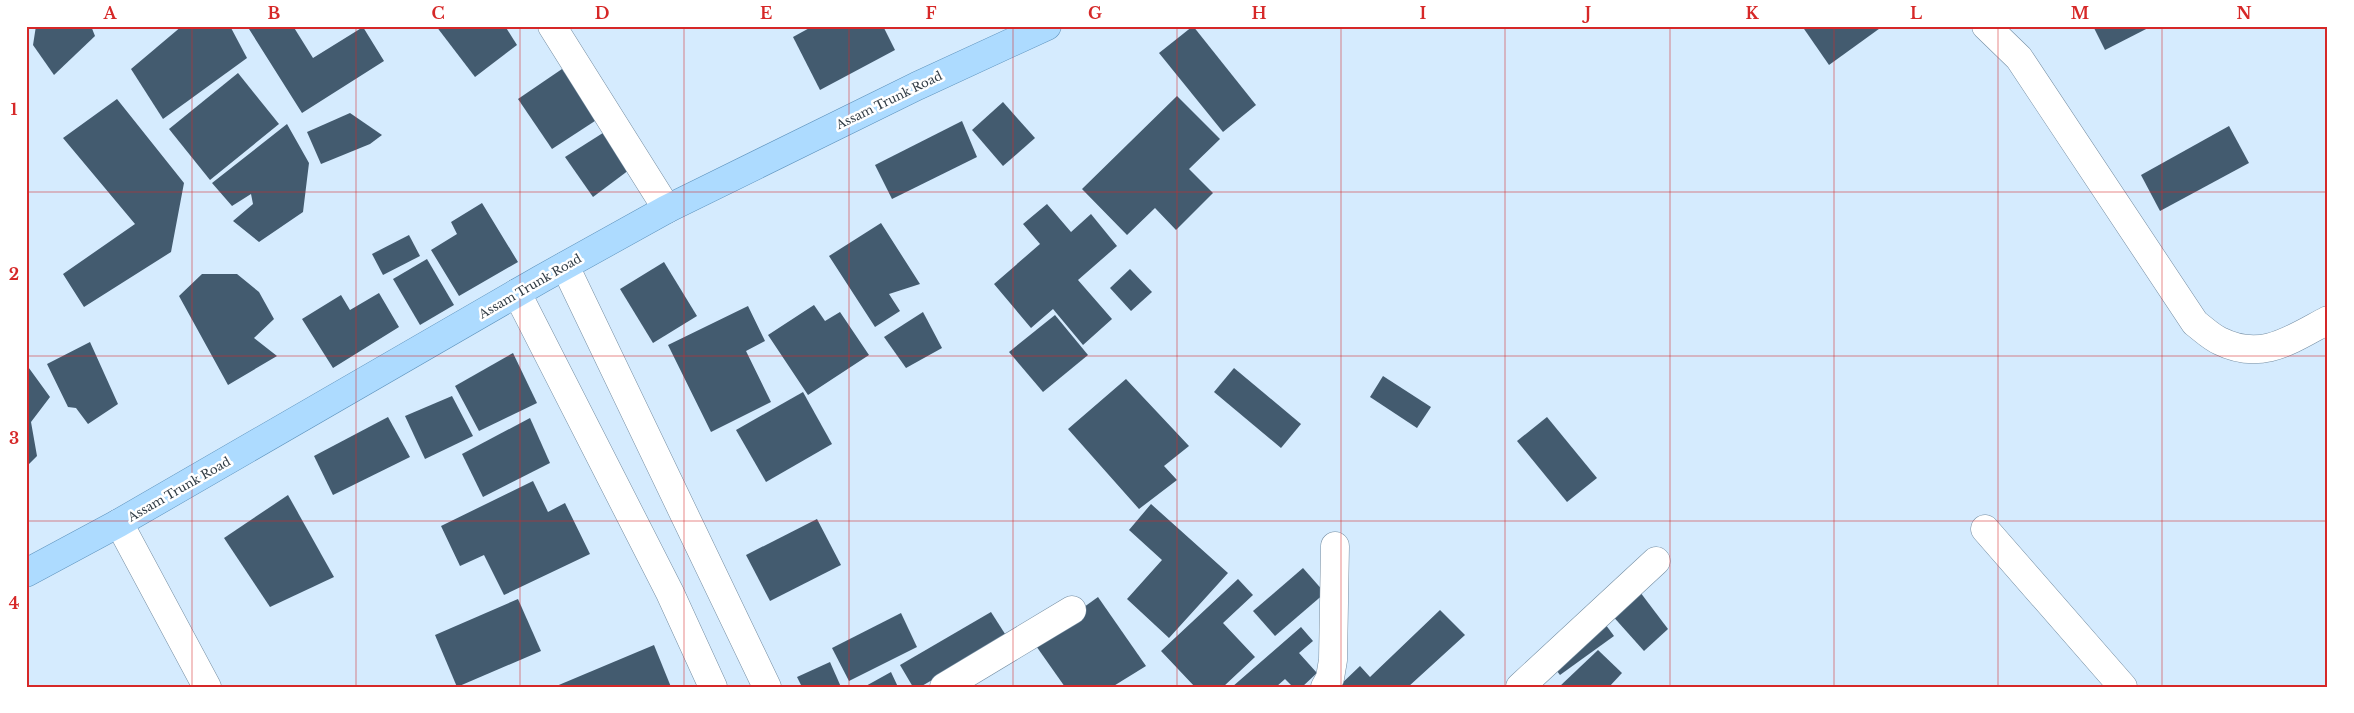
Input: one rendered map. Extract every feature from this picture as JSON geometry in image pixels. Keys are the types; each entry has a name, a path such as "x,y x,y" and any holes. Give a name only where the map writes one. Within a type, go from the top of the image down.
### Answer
{"main road":[{"name":"Assam Trunk Road","path":"26,573 119,523 517,293 667,209 917,86 1047,26"}],"street":[{"path":"552,26 667,209"},
{"path":"1986,26 2019,58 2195,323 2220,341 2248,351 2278,347 2328,320"},
{"path":"565,266 767,687"},
{"path":"517,293 670,593 713,687"},
{"path":"119,523 207,687"},
{"path":"1984,529 2123,687"},
{"path":"1325,687 1330,678 1333,660 1335,546"},
{"path":"1520,687 1656,562"},
{"path":"944,687 1072,610"}],"building":[{"path":"36,26 91,26 95,36 54,75 33,45"},
{"path":"182,26 230,26 247,58 163,119 131,69"},
{"path":"254,26 293,26 313,58 363,27 384,61 302,113 249,29"},
{"path":"436,26 505,26 517,45 475,77"},
{"path":"813,26 883,26 895,50 820,90 793,37"},
{"path":"1193,26 1256,105 1223,132 1159,53"},
{"path":"1802,26 1883,26 1829,65"},
{"path":"2093,26 2152,26 2105,50"},
{"path":"562,69 598,119 552,149 518,99"},
{"path":"238,73 279,124 210,180 169,129"},
{"path":"1177,96 1220,139 1189,169 1213,193 1176,230 1155,208 1127,235 1082,189"},
{"path":"117,99 184,183 171,252 84,307 63,274 135,224 63,138"},
{"path":"1003,102 1035,138 1003,166 972,130"},
{"path":"350,113 382,135 370,144 321,164 307,132"},
{"path":"962,121 977,157 892,199 875,165"},
{"path":"287,124 309,163 303,212 259,242 233,221 253,204 251,194 232,206 212,183"},
{"path":"2229,126 2249,163 2160,211 2141,175"},
{"path":"606,131 629,170 593,197 565,157"},
{"path":"482,203 518,262 459,296 431,250 457,234 451,222"},
{"path":"1047,204 1071,232 1091,214 1117,246 1078,280 1112,319 1083,345 1053,309 1031,328 994,284 1040,244 1023,224"},
{"path":"881,223 920,284 889,294 900,311 875,327 829,256"},
{"path":"409,235 420,256 383,275 372,254"},
{"path":"427,259 454,305 420,325 393,279"},
{"path":"664,262 697,316 653,343 620,289"},
{"path":"1130,269 1152,292 1131,311 1110,288"},
{"path":"202,274 237,274 259,292 274,319 254,338 277,356 228,385 179,296"},
{"path":"379,293 399,327 333,368 302,319 341,295 350,310"},
{"path":"814,305 825,321 840,312 869,355 808,395 768,335"},
{"path":"748,306 765,341 746,351 771,402 711,432 668,345"},
{"path":"923,312 942,348 906,368 884,337"},
{"path":"1055,315 1088,355 1043,392 1009,352"},
{"path":"90,342 118,404 88,424 76,408 68,407 47,364"},
{"path":"513,353 537,403 479,431 455,386"},
{"path":"26,364 50,397 31,422 37,456 26,467"},
{"path":"1234,368 1301,424 1281,448 1214,392"},
{"path":"1383,376 1431,407 1417,428 1370,397"},
{"path":"1126,379 1189,446 1164,466 1177,480 1139,509 1068,429"},
{"path":"803,392 832,444 766,482 736,430"},
{"path":"452,396 473,436 425,459 405,416"},
{"path":"388,417 410,457 333,495 314,456"},
{"path":"1547,417 1597,478 1567,502 1517,441"},
{"path":"530,418 550,463 483,497 462,454"},
{"path":"533,481 548,512 565,503 590,554 504,595 484,555 460,566 441,526"},
{"path":"288,495 334,577 270,607 224,538"},
{"path":"1151,504 1228,573 1169,638 1127,599 1162,560 1129,530"},
{"path":"817,519 841,565 770,601 746,555"},
{"path":"1303,568 1325,593 1275,636 1253,611"},
{"path":"1238,579 1253,595 1223,623 1255,657 1223,687 1195,687 1161,651"},
{"path":"1637,588 1668,629 1644,651 1610,613"},
{"path":"1098,597 1146,666 1112,687 1065,687 1034,643"},
{"path":"518,599 541,651 457,687 435,635"},
{"path":"1440,610 1465,635 1408,687 1338,687 1360,666 1370,677"},
{"path":"991,612 1007,637 920,687 913,687 900,665"},
{"path":"901,613 917,647 849,681 832,648"},
{"path":"1603,621 1614,636 1560,675 1549,661"},
{"path":"1301,627 1313,641 1299,653 1317,673 1302,687 1293,687 1285,679 1276,687 1232,687"},
{"path":"654,645 671,687 554,687"},
{"path":"1598,650 1622,673 1609,687 1559,687"},
{"path":"830,662 841,687 802,687 797,677"},
{"path":"891,672 898,687 864,687"}]}
